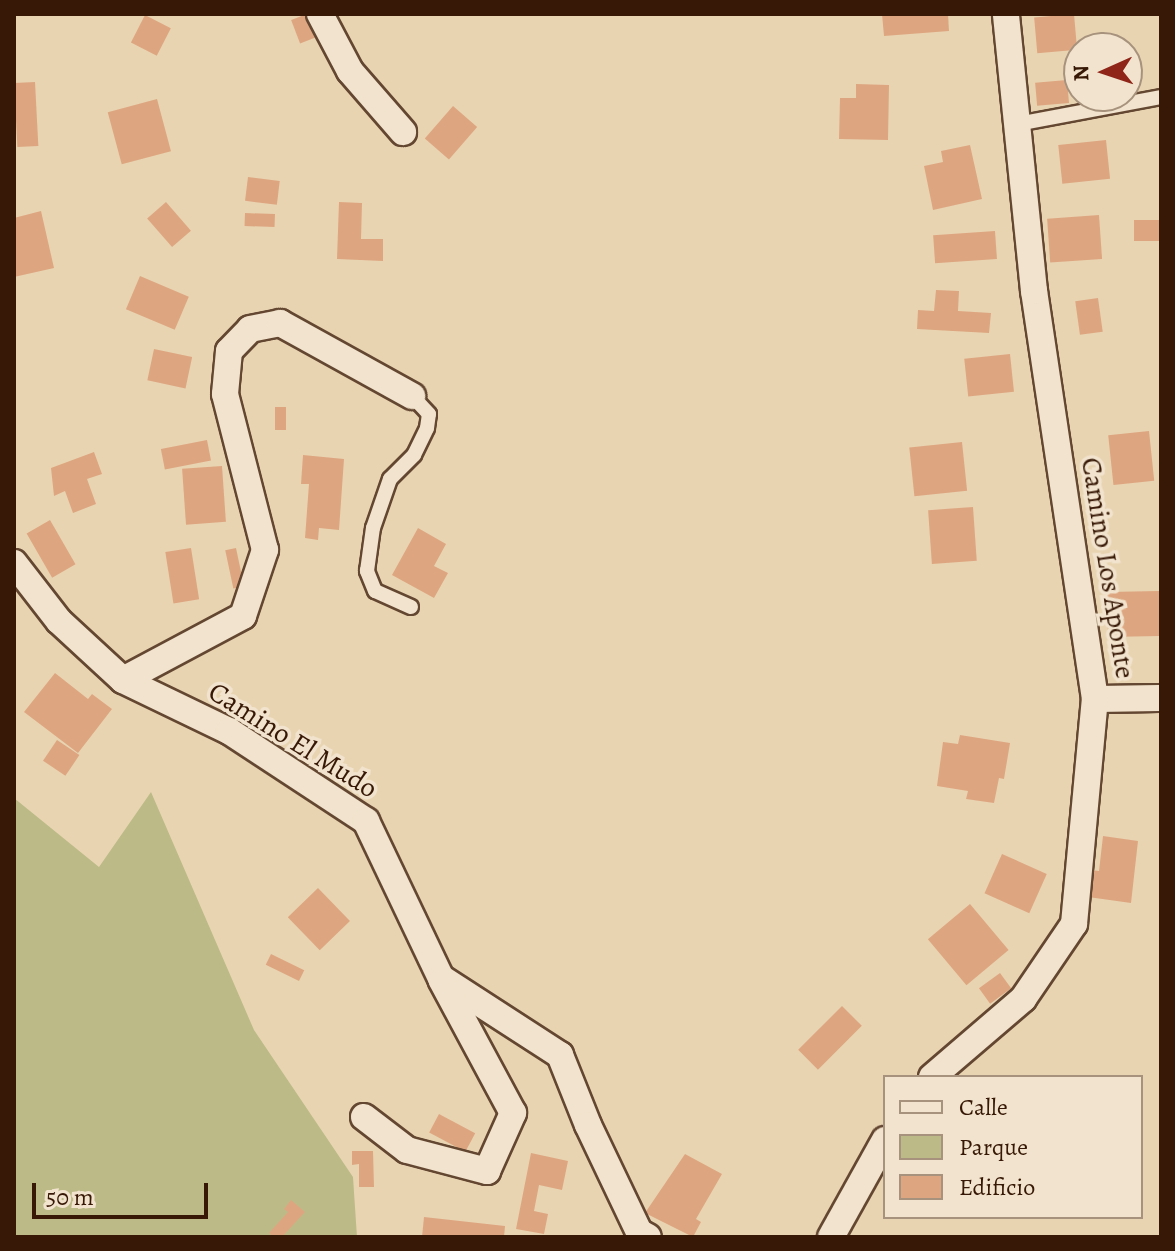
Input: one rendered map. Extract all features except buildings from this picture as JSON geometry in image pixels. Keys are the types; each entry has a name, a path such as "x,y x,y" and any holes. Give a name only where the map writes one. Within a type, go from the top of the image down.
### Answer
{"street":[{"path":"320,14 350,71 403,132"},
{"name":"Camino Los Aponte","path":"934,1075 1023,999 1074,924 1095,699 1034,291 1006,14"},
{"path":"123,680 243,616 265,550 225,394 229,351 250,329 280,323 412,396"},
{"name":"Camino El Mudo","path":"14,563 59,621 123,680 229,731 366,821 441,978 513,1113 487,1171 407,1150 364,1117"},
{"path":"1095,699 1161,698"},
{"path":"441,978 560,1055 588,1125 639,1232 648,1237"},
{"path":"831,1237 883,1144"}],"lane":[{"path":"1017,124 1161,97"},
{"path":"411,607 375,591 367,571 373,528 390,479 414,455 427,428 429,414 412,396"}],"green space":[{"path":"151,792 254,1030 353,1177 357,1237 14,1237 14,798 99,867"}]}
